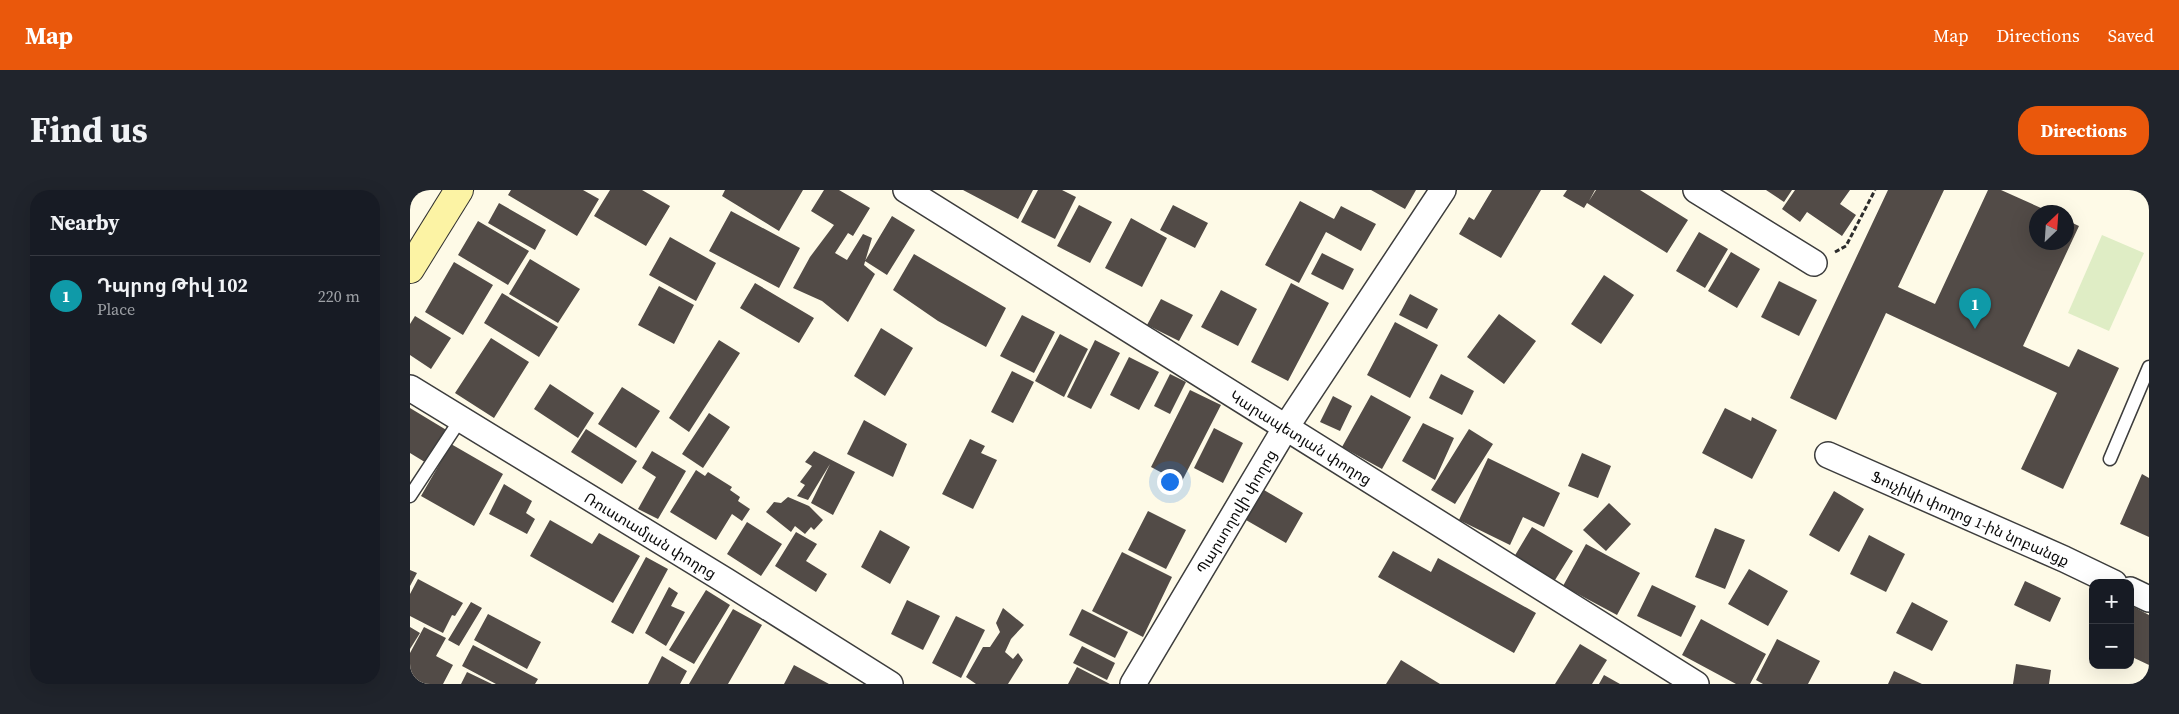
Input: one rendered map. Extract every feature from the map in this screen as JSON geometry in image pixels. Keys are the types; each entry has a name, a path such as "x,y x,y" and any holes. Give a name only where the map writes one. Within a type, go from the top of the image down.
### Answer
{"main road":[{"path":"410,269 459,190"}],"street":[{"name":"Կարապետյան փողոց","path":"906,190 1696,684"},
{"name":"Պարսողովի փողոց","path":"1133,684 1286,427 1443,190"},
{"path":"1696,190 1814,263"},
{"name":"Ռուստամյան փողոց","path":"410,388 726,581 890,684"},
{"name":"Ֆուչիկի փողոց 1-ին նրբանցք","path":"1828,455 2106,579"},
{"path":"2134,592 2149,600"}],"lane":[{"path":"2110,459 2149,367"},
{"path":"410,496 460,420"}],"path":[{"path":"1814,263 1846,246 1875,190"}],"green space":[{"path":"2102,235 2144,253 2109,331 2068,313"}],"building":[{"path":"511,190 583,190 599,199 577,236 508,195"},
{"path":"610,190 642,190 670,206 646,246 594,216"},
{"path":"725,190 803,190 779,231 722,196"},
{"path":"824,190 839,190 870,208 853,236 848,233 835,253 847,260 863,234 872,238 864,265 875,274 848,322 822,301 793,288 810,257 834,225 811,211"},
{"path":"963,190 1033,190 1018,219"},
{"path":"1038,190 1062,190 1076,197 1055,239 1021,222"},
{"path":"1371,190 1416,190 1405,209"},
{"path":"1492,190 1541,190 1501,258 1459,234 1469,217 1474,220"},
{"path":"1567,190 1595,190 1589,201 1596,190 1640,190 1688,220 1667,253 1587,203 1584,208 1563,196"},
{"path":"1766,190 1792,190 1784,202"},
{"path":"1795,190 1850,190 1840,204 1856,215 1842,236 1807,212 1800,222 1782,209"},
{"path":"1888,190 1944,190 1898,287 1935,304 1988,190 2001,190 2034,205 2029,205 2029,250 2068,250 2023,346 2069,367 2078,349 2119,368 2063,489 2021,469 2057,393 1886,313 1836,420 1790,398"},
{"path":"1300,201 1334,219 1341,206 1376,224 1361,251 1326,232 1299,283 1265,265"},
{"path":"499,203 546,230 535,250 488,223"},
{"path":"1079,205 1112,222 1090,263 1057,246"},
{"path":"1173,205 1208,223 1195,248 1160,230"},
{"path":"731,211 800,248 779,288 709,251"},
{"path":"892,216 915,230 887,275 865,261"},
{"path":"1131,218 1167,238 1142,287 1105,268"},
{"path":"478,221 529,251 508,285 458,255"},
{"path":"2074,224 2079,226 2074,237"},
{"path":"1699,232 1728,249 1705,288 1676,271"},
{"path":"670,237 716,263 696,301 649,275"},
{"path":"1731,252 1760,269 1737,308 1708,291"},
{"path":"1322,253 1354,269 1343,290 1311,274"},
{"path":"914,254 1006,308 986,347 938,321 893,290"},
{"path":"530,259 580,289 558,323 509,294"},
{"path":"454,262 493,285 463,335 425,312"},
{"path":"1604,275 1634,295 1601,344 1571,324"},
{"path":"1779,281 1817,300 1799,336 1761,317"},
{"path":"755,283 814,318 799,343 740,308"},
{"path":"1291,283 1329,303 1288,381 1251,362"},
{"path":"659,286 694,305 674,344 638,325"},
{"path":"1221,290 1257,309 1238,346 1201,327"},
{"path":"502,293 558,327 539,357 484,323"},
{"path":"1410,294 1438,309 1427,329 1399,315"},
{"path":"1161,299 1193,315 1179,341 1147,325"},
{"path":"1499,314 1536,341 1504,384 1467,357"},
{"path":"1022,315 1055,332 1034,373 1000,356"},
{"path":"415,316 451,338 431,369 410,355 410,324"},
{"path":"1395,322 1438,345 1410,398 1367,375"},
{"path":"881,328 913,348 885,396 854,376"},
{"path":"1060,334 1088,349 1064,397 1035,381"},
{"path":"491,338 529,362 494,418 455,393"},
{"path":"719,340 740,353 689,432 669,418"},
{"path":"1095,340 1120,353 1091,409 1067,397"},
{"path":"1129,357 1159,372 1139,410 1110,395"},
{"path":"1012,371 1034,382 1013,423 991,412"},
{"path":"1170,374 1186,382 1170,414 1154,406"},
{"path":"1441,374 1474,391 1462,415 1429,398"},
{"path":"550,384 594,413 578,438 534,409"},
{"path":"622,387 660,411 636,448 598,424"},
{"path":"1190,390 1221,405 1181,483 1151,467"},
{"path":"1371,395 1411,417 1382,469 1342,447"},
{"path":"1333,396 1352,406 1340,431 1320,422"},
{"path":"410,408 448,431 428,464 410,453"},
{"path":"1725,408 1751,421 1752,417 1777,430 1752,479 1702,453"},
{"path":"709,413 730,427 703,468 682,454"},
{"path":"864,420 907,444 893,477 847,454"},
{"path":"1423,423 1454,438 1435,480 1402,461"},
{"path":"1214,428 1243,443 1223,483 1194,468"},
{"path":"586,429 637,461 622,484 571,452"},
{"path":"1469,429 1493,444 1455,504 1431,490"},
{"path":"970,439 985,446 981,453 997,460 973,509 942,494"},
{"path":"451,444 503,474 474,526 421,496"},
{"path":"652,451 686,471 658,519 638,509 656,477 642,468"},
{"path":"814,451 855,472 833,515 811,503 830,464 808,500 797,496 805,485 800,482 812,466 805,462"},
{"path":"1582,453 1611,466 1598,498 1568,486"},
{"path":"1488,458 1560,493 1544,527 1523,517 1510,545 1459,520"},
{"path":"696,470 705,476 708,472 732,487 730,490 740,497 738,501 750,509 742,521 732,514 716,540 670,512"},
{"path":"2142,474 2149,478 2149,537 2120,524"},
{"path":"504,484 532,501 526,513 535,519 527,534 489,514"},
{"path":"1264,490 1303,513 1286,543 1246,520"},
{"path":"1834,491 1864,509 1839,552 1809,535"},
{"path":"788,497 809,506 823,520 814,530 811,527 805,534 795,526 791,532 766,512 774,502 781,503"},
{"path":"1609,503 1631,524 1606,551 1583,530"},
{"path":"1148,511 1186,530 1166,569 1128,550"},
{"path":"550,520 592,544 599,533 640,556 613,603 530,556"},
{"path":"747,522 782,544 761,576 727,554"},
{"path":"1532,527 1573,551 1555,580 1514,557"},
{"path":"1715,528 1745,540 1725,589 1695,577"},
{"path":"880,530 910,547 890,584 861,567"},
{"path":"796,532 817,544 806,561 827,574 816,592 775,566"},
{"path":"1869,535 1905,554 1886,592 1850,574"},
{"path":"1586,544 1640,573 1617,615 1563,586"},
{"path":"1393,551 1431,572 1438,558 1536,613 1514,653 1378,577"},
{"path":"1122,552 1172,577 1143,637 1092,611"},
{"path":"646,557 668,569 633,634 611,622"},
{"path":"1749,569 1788,591 1768,626 1728,604"},
{"path":"410,570 417,573 410,586"},
{"path":"418,579 463,603 455,616 452,615 443,633 410,616 410,594"},
{"path":"2025,581 2061,598 2050,622 2014,605"},
{"path":"1652,585 1696,606 1681,637 1637,616"},
{"path":"669,587 678,593 671,606 685,612 666,646 645,633"},
{"path":"706,590 730,605 694,664 669,650"},
{"path":"907,600 940,616 923,650 891,634"},
{"path":"471,602 482,608 459,646 448,640"},
{"path":"1912,602 1948,621 1932,651 1896,633"},
{"path":"2134,607 2149,615 2149,665 2134,658"},
{"path":"1003,608 1024,625 1011,639 1005,652 1013,659 1018,653 1023,660 1008,684 976,684 966,677 983,647 990,647 1000,632 996,623"},
{"path":"733,609 762,625 728,684 689,684"},
{"path":"1082,609 1128,632 1115,658 1069,635"},
{"path":"488,614 541,642 527,669 474,640"},
{"path":"956,616 985,630 961,678 932,663"},
{"path":"1701,619 1766,654 1750,684 1736,684 1682,655"},
{"path":"410,627 420,633 410,649"},
{"path":"424,627 446,638 436,656 453,665 443,684 410,684 410,653"},
{"path":"1777,639 1820,661 1808,684 1763,684 1756,680"},
{"path":"1580,644 1607,660 1592,684 1555,684"},
{"path":"473,645 538,679 535,684 496,684 462,666"},
{"path":"1082,646 1115,663 1107,680 1073,663"},
{"path":"662,656 687,671 680,684 648,684"},
{"path":"1401,660 1440,684 1386,684"},
{"path":"2016,664 2051,670 2049,684 2013,684"},
{"path":"794,665 829,684 784,684"},
{"path":"1077,667 1110,684 1068,684"},
{"path":"1894,671 1922,684 1888,684"},
{"path":"467,672 492,684 461,684"},
{"path":"1604,675 1620,684 1599,684"}],"place":[{"name":"Դպրոց Թիվ 102","path":"1975,329"}]}
